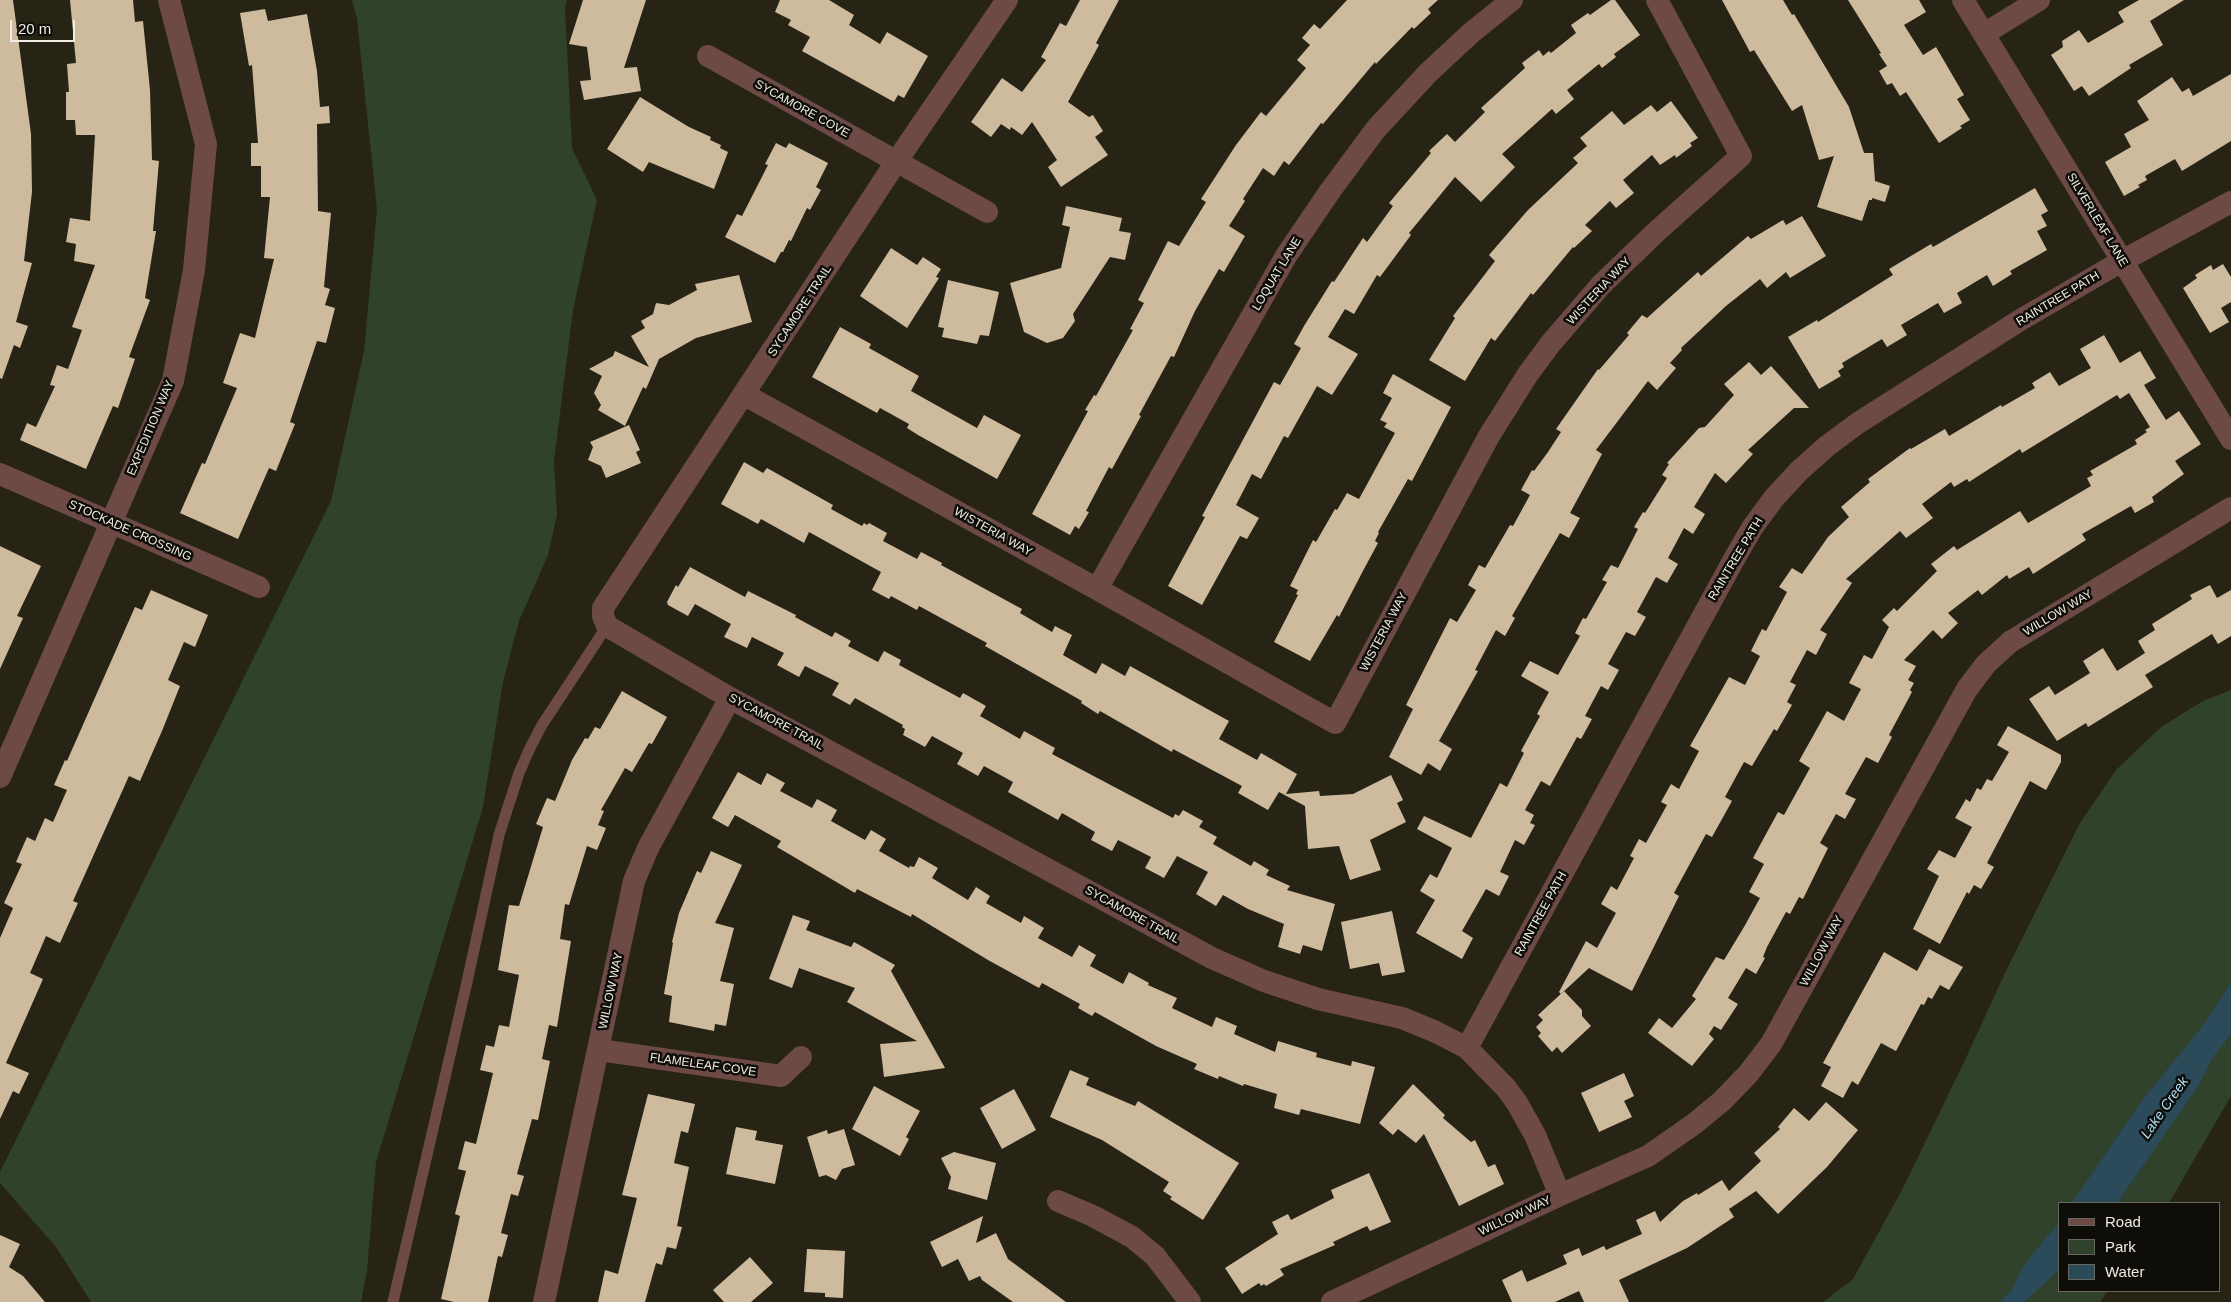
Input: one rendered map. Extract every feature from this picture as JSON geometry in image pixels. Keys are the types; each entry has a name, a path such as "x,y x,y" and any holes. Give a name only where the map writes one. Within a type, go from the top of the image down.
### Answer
{"street":[{"name":"EXPEDITION WAY","path":"0,776 173,381 194,270 206,144 169,0"},
{"name":"SYCAMORE TRAIL","path":"1008,0 896,162 745,395 603,608 603,616 607,626 730,698 1212,958 1264,981 1318,999 1402,1018 1436,1032 1467,1048 1506,1088 1517,1103 1535,1135 1560,1195"},
{"name":"LOQUAT LANE","path":"1097,589 1286,256 1330,191 1376,129 1428,73 1470,33 1512,0"},
{"name":"WISTERIA WAY","path":"745,395 1335,723 1489,436 1528,374 1551,343 1601,285 1656,232 1741,156 1657,0"},
{"name":"SILVERLEAF LANE","path":"1963,0 2231,440"},
{"path":"1984,34 2039,0"},
{"name":"SYCAMORE COVE","path":"708,56 987,212"},
{"name":"RAINTREE PATH","path":"1467,1048 1733,561 1752,528 1774,498 1827,446 1858,423 2022,319 2122,261 2231,202"},
{"name":"STOCKADE CROSSING","path":"0,474 259,587"},
{"name":"WILLOW WAY","path":"1332,1302 1560,1195 1648,1156 1715,1107 1748,1074 1771,1044 1967,689 1986,664 2010,642 2231,508"},
{"name":"WILLOW WAY","path":"544,1302 634,881 648,848 730,698"},
{"name":"FLAMELEAF COVE","path":"599,1050 781,1076 801,1057"},
{"path":"1058,1201 1093,1216 1132,1237 1155,1256 1190,1302"}],"lane":[{"path":"393,1302 499,835 519,773 530,748 542,725 607,626"}],"green space":[{"path":"352,0 567,0 565,8 572,148 597,200 573,310 554,461 557,515 548,555 519,621 503,682 483,807 376,1162 367,1271 361,1302 91,1302 56,1247 0,1183 0,1172 331,501 364,351 377,209 357,19"},
{"path":"2231,690 2231,1096 2170,1202 2058,1202 2058,1292 2107,1292 2100,1302 1823,1302 1853,1279 1903,1188 2005,973 2080,823 2116,770 2161,727 2203,701"}],"water":[{"name":"Lake Creek","path":"2231,983 2231,1034 2212,1058 2199,1085 2118,1202 2073,1202 2141,1102 2205,1023"},
{"path":"2058,1223 2058,1271 2024,1302 2000,1302 2012,1290 2024,1265"}],"building":[{"path":"0,0 13,0 31,134 32,192 24,261 32,263 16,322 28,326 20,348 14,345 2,379 0,378"},
{"path":"70,0 133,0 135,22 143,21 150,90 152,160 159,161 153,231 156,231 145,298 150,300 129,357 135,359 118,408 113,406 86,469 20,440 27,423 36,427 55,386 50,385 57,365 68,369 82,330 72,327 95,265 74,261 76,244 66,242 70,218 90,221 95,135 76,135 75,120 66,120 66,92 69,92 67,64 76,63"},
{"path":"583,0 646,0 624,68 637,67 641,91 584,100 580,81 591,80 587,47 569,44"},
{"path":"780,0 829,0 854,15 849,25 880,44 887,32 928,56 904,98 898,95 894,102 802,51 810,37 788,25 791,20 775,12"},
{"path":"1080,0 1119,0 1096,43 1099,45 1068,102 1089,117 1093,115 1103,131 1095,137 1108,155 1061,187 1048,167 1057,160 1032,122 1022,135 1011,127 1010,130 1001,124 991,137 971,122 1002,78 1022,92 1046,60 1041,57 1060,23 1066,26"},
{"path":"1347,0 1438,0 1428,9 1431,13 1414,29 1412,27 1376,64 1375,62 1323,124 1321,123 1289,165 1284,161 1274,176 1263,168 1243,199 1245,201 1229,226 1245,236 1224,272 1219,269 1195,311 1174,357 1171,356 1112,469 1109,467 1086,511 1089,512 1079,529 1075,526 1070,535 1032,514 1088,411 1085,410 1094,395 1096,396 1133,330 1130,329 1144,303 1138,300 1168,241 1179,246 1206,202 1201,199 1236,145 1261,112 1266,116 1306,68 1297,60 1310,45 1302,38 1314,24 1320,29"},
{"path":"1611,0 1615,0 1640,35 1614,54 1616,57 1602,68 1599,64 1567,90 1574,99 1556,114 1552,109 1502,154 1515,167 1481,202 1455,177 1409,233 1411,235 1380,277 1377,275 1354,314 1345,309 1328,337 1358,354 1332,395 1317,386 1288,438 1284,436 1261,479 1252,474 1236,505 1259,518 1247,539 1240,536 1202,605 1168,586 1205,517 1202,516 1274,382 1280,385 1301,348 1294,344 1304,326 1332,281 1334,282 1363,238 1367,242 1393,206 1389,203 1431,153 1429,151 1447,134 1455,142 1485,112 1481,108 1525,68 1522,63 1539,50 1543,56 1549,51 1551,53 1576,33 1571,25 1588,13 1590,15"},
{"path":"1722,0 1783,0 1792,15 1794,14 1849,107 1864,153 1873,153 1875,181 1890,186 1885,202 1872,198 1872,200 1869,200 1862,221 1817,207 1834,156 1819,160 1802,105 1792,111 1754,50 1750,52"},
{"path":"1848,0 1919,0 1926,12 1904,25 1923,55 1936,47 1964,95 1957,99 1970,120 1960,126 1962,128 1939,143 1906,92 1900,96 1892,83 1887,85 1879,71 1887,66"},
{"path":"2139,0 2184,0 2150,21 2163,45 2129,65 2131,68 2089,96 2082,86 2074,91 2051,55 2063,47 2062,41 2079,30 2088,43 2124,22 2118,12"},
{"path":"265,9 268,21 307,14 317,71 320,107 329,106 330,123 317,124 318,211 331,213 324,287 330,289 325,305 335,308 326,343 317,341 290,422 295,424 276,471 269,468 238,539 180,513 202,463 205,464 237,388 223,383 240,333 255,338 274,259 264,258 270,197 261,197 261,166 251,166 251,143 258,143 252,65 249,66 240,13"},
{"path":"2231,74 2231,141 2182,171 2175,159 2145,176 2147,180 2138,185 2140,187 2124,196 2105,162 2131,147 2124,134 2149,120 2137,101 2172,77 2182,92 2189,88 2193,96"},
{"path":"640,97 689,127 711,137 710,140 721,145 720,148 728,152 714,189 649,162 643,172 607,149"},
{"path":"1671,101 1698,138 1690,143 1692,146 1676,158 1675,155 1660,165 1652,155 1623,180 1634,193 1616,208 1610,201 1585,225 1592,231 1573,247 1533,295 1531,293 1495,341 1491,338 1465,381 1429,360 1455,318 1453,316 1495,261 1489,255 1528,210 1578,163 1573,158 1587,146 1580,138 1612,111 1624,125 1651,105 1657,112"},
{"path":"776,143 786,148 789,143 828,163 816,187 821,190 810,210 807,208 791,241 789,240 775,263 725,237 737,214 742,216 768,165 765,164"},
{"path":"2035,188 2048,211 2041,215 2047,226 2037,231 2047,250 2010,271 2012,274 1993,286 1987,275 1957,293 1962,303 1944,313 1938,303 1901,325 1907,335 1887,347 1882,339 1842,363 1844,367 1838,371 1841,376 1819,389 1788,337 1817,320 1818,322 1893,275 1889,269 1931,244 1933,247"},
{"path":"1066,206 1122,218 1119,231 1131,233 1125,260 1110,257 1073,314 1075,321 1063,338 1047,343 1024,332 1010,283 1061,268 1070,227 1062,225"},
{"path":"1802,216 1826,256 1790,278 1786,272 1767,288 1760,279 1726,306 1681,348 1682,350 1670,363 1676,368 1657,390 1648,381 1596,450 1602,454 1570,513 1580,518 1569,538 1560,533 1512,616 1515,618 1505,636 1496,630 1475,670 1478,671 1439,741 1452,749 1440,771 1428,763 1421,775 1389,757 1413,709 1406,705 1450,618 1457,622 1476,590 1468,585 1479,565 1485,568 1510,525 1513,526 1530,495 1521,490 1532,470 1534,471 1561,432 1556,429 1598,369 1629,335 1627,333 1642,315 1647,318 1698,272 1701,276 1748,236 1751,239 1783,220 1786,225"},
{"path":"891,248 917,265 923,257 941,269 936,277 939,278 907,328 860,296"},
{"path":"2223,264 2231,277 2231,302 2221,308 2229,322 2210,333 2183,288 2197,278 2195,275 2211,265 2213,270"},
{"path":"739,275 752,322 696,338 659,359 646,389 643,387 625,426 598,410 601,405 594,393 602,376 589,369 613,356 615,351 649,367 631,336 645,328 641,321 653,314 656,303 669,305 697,290 695,284"},
{"path":"948,280 999,292 989,336 980,335 977,344 942,337 944,328 938,327"},
{"path":"840,327 871,344 869,348 919,376 911,391 977,428 984,415 1021,435 997,479 918,435 907,428 909,424 880,408 877,413 812,377"},
{"path":"2104,335 2120,363 2140,351 2156,378 2144,385 2166,420 2179,411 2201,444 2175,461 2184,474 2152,497 2154,502 2135,513 2131,506 2082,534 2086,540 2033,574 2029,567 2009,579 2007,575 1982,595 1978,590 1948,613 1958,623 1942,639 1933,630 1904,660 1916,666 1908,680 1914,683 1910,690 1912,692 1889,735 1892,737 1878,763 1866,757 1845,794 1856,799 1845,819 1836,814 1820,843 1828,848 1803,899 1799,897 1790,914 1786,912 1767,947 1763,957 1765,958 1756,974 1746,968 1728,998 1738,1004 1721,1030 1714,1026 1709,1034 1714,1039 1692,1066 1648,1033 1659,1018 1672,1028 1696,999 1692,996 1716,957 1724,960 1744,927 1760,898 1749,892 1764,864 1753,858 1778,812 1784,815 1810,768 1799,761 1827,711 1844,721 1861,689 1849,683 1864,655 1872,659 1889,627 1882,620 1894,608 1897,611 1937,571 1931,564 1954,546 1957,550 2020,511 2028,523 2091,486 2087,478 2093,475 2090,471 2137,444 2135,440 2147,432 2145,430 2150,427 2129,393 2120,399 2117,395 2022,453 2020,449 1969,482 1967,479 1954,487 1951,482 1922,504 1933,518 1906,538 1900,531 1846,579 1852,583 1820,630 1827,634 1816,655 1807,650 1790,682 1796,685 1787,702 1792,705 1777,731 1774,729 1752,766 1744,762 1725,797 1732,801 1712,837 1706,834 1674,893 1679,896 1632,991 1589,968 1561,994 1559,992 1586,941 1597,948 1616,913 1601,904 1611,886 1617,890 1634,858 1630,856 1639,839 1646,843 1667,805 1661,802 1671,784 1679,789 1699,751 1690,746 1729,677 1745,685 1760,656 1751,651 1762,629 1766,631 1787,592 1779,587 1792,568 1802,574 1828,537 1849,517 1841,507 1870,482 1868,479 1910,448 1945,429 1949,436 2001,405 2002,407 2035,388 2032,383 2050,372 2059,386 2091,368 2080,349"},
{"path":"1749,362 1761,375 1771,366 1809,408 1794,408 1748,450 1753,454 1726,483 1715,473 1694,507 1705,514 1693,534 1684,528 1668,558 1678,564 1667,583 1656,577 1637,612 1646,617 1635,636 1626,632 1608,664 1619,670 1608,690 1601,686 1585,716 1592,719 1581,739 1577,737 1550,786 1541,781 1525,810 1534,815 1530,823 1535,825 1524,845 1515,840 1500,872 1509,876 1499,896 1486,889 1462,931 1473,938 1462,959 1416,933 1435,900 1420,891 1430,874 1437,878 1452,848 1417,829 1424,816 1471,838 1500,783 1507,787 1524,753 1521,751 1540,716 1537,714 1549,692 1521,676 1530,661 1558,675 1580,636 1575,633 1583,618 1586,619 1607,582 1602,580 1611,565 1618,568 1638,529 1634,527 1667,478 1662,475 1669,464 1667,463 1699,428 1705,427 1734,395 1724,384"},
{"path":"1393,374 1451,407 1412,481 1408,479 1378,532 1375,541 1378,543 1339,617 1337,615 1310,661 1274,642 1298,595 1296,594 1298,590 1290,586 1313,540 1316,542 1335,509 1337,510 1347,493 1359,499 1395,433 1384,427 1387,423 1380,420 1392,398 1383,393"},
{"path":"629,425 640,450 636,452 641,463 606,478 601,466 588,460 593,447 590,442"},
{"path":"744,462 763,473 767,468 833,505 831,509 862,526 864,523 867,525 869,523 887,533 883,541 917,559 921,552 942,563 941,565 1022,609 1020,613 1052,632 1055,626 1072,635 1063,655 1096,674 1102,663 1125,676 1130,666 1229,721 1219,739 1257,760 1261,753 1297,774 1286,794 1319,791 1320,796 1353,794 1391,775 1403,800 1397,803 1406,822 1370,840 1381,870 1350,880 1339,846 1308,849 1305,806 1279,792 1268,810 1238,793 1242,786 1173,749 1172,752 1100,711 1098,714 1081,703 1082,701 985,646 987,643 919,606 917,610 891,596 889,599 872,590 881,572 809,532 804,543 761,519 758,524 721,504"},
{"path":"0,546 41,566 17,616 23,618 0,669"},
{"path":"690,567 745,597 748,591 796,615 795,617 832,637 835,632 851,641 848,646 878,662 884,651 901,660 899,665 960,698 963,693 986,706 980,716 1020,739 1024,731 1055,748 1052,754 1173,818 1175,814 1179,816 1183,810 1203,821 1199,827 1217,837 1213,844 1251,866 1254,861 1269,870 1266,875 1290,886 1287,890 1335,904 1322,951 1303,945 1300,954 1278,947 1284,924 1248,909 1223,895 1216,906 1196,894 1208,872 1177,856 1164,878 1145,868 1151,857 1118,840 1112,851 1091,840 1095,832 1062,813 1058,820 1008,792 1013,782 984,766 978,776 957,764 963,753 932,736 925,747 903,735 905,729 902,727 903,725 855,698 850,705 832,695 839,683 805,666 799,677 777,665 784,653 752,637 747,648 724,637 731,624 695,604 688,616 668,605 667,602 676,585 678,587"},
{"path":"2210,585 2217,598 2231,590 2231,636 2218,644 2212,634 2145,675 2153,687 2088,727 2086,723 2057,741 2029,699 2049,686 2055,695 2090,673 2083,661 2103,648 2117,671 2145,653 2138,641 2155,630 2152,624 2192,599 2190,595"},
{"path":"151,590 208,615 195,647 184,642 168,680 180,686 162,731 140,781 129,776 73,901 78,903 60,943 46,936 30,973 43,979 6,1063 29,1073 19,1094 13,1091 0,1119 0,938 13,908 4,903 22,864 16,862 27,837 35,841 45,818 53,822 67,790 54,785 65,760 67,761 135,607 142,610"},
{"path":"622,691 667,717 652,744 649,743 632,772 625,768 601,810 604,811 598,825 606,828 597,850 587,846 569,905 565,904 560,939 571,941 557,1027 549,1025 542,1059 550,1061 538,1120 532,1119 517,1174 524,1176 518,1196 511,1194 501,1233 508,1235 502,1257 498,1256 488,1302 454,1302 441,1299 460,1216 455,1214 466,1171 458,1169 465,1141 476,1144 493,1073 480,1070 486,1045 494,1047 499,1025 509,1027 519,975 498,970 509,905 519,906 543,827 536,824 547,798 555,801 572,760 585,738 588,739 595,727 600,729"},
{"path":"2008,726 2061,755 2061,762 2046,790 2030,781 1987,863 1994,867 1981,889 1974,885 1969,894 1967,892 1940,944 1913,929 1939,876 1927,869 1939,850 1955,858 1972,827 1955,818 1966,799 1970,802 1977,788 1981,790 1987,779 1992,781 2009,752 1997,745"},
{"path":"738,772 761,785 767,773 785,783 780,791 812,808 817,799 837,810 831,821 865,840 871,830 886,839 879,851 909,868 910,866 914,867 919,857 938,868 932,878 968,900 976,887 990,896 986,903 1021,923 1024,916 1044,928 1038,938 1072,957 1079,945 1096,955 1090,966 1123,984 1129,972 1149,983 1148,985 1177,998 1172,1008 1212,1027 1216,1017 1237,1026 1234,1034 1275,1052 1278,1041 1317,1053 1316,1057 1351,1066 1352,1061 1375,1067 1360,1124 1301,1109 1299,1115 1274,1108 1277,1094 1244,1084 1243,1086 1219,1076 1218,1079 1194,1069 1197,1064 1156,1046 1095,1012 1092,1016 1078,1008 1080,1004 1042,983 1039,988 912,914 911,917 857,889 855,893 777,847 781,841 735,815 728,827 712,818"},
{"path":"711,851 742,865 715,923 734,928 720,981 734,984 726,1026 715,1024 714,1031 669,1022 672,996 664,994 672,942 679,913 697,871 701,873"},
{"path":"1392,911 1405,972 1382,976 1379,963 1350,969 1341,922"},
{"path":"793,915 810,921 806,930 851,947 854,942 895,965 891,971 945,1068 884,1077 880,1044 917,1041 847,1002 855,988 799,968 792,988 769,979"},
{"path":"1929,949 1963,967 1949,990 1940,985 1932,999 1928,997 1924,1005 1921,1004 1896,1051 1881,1043 1858,1085 1852,1081 1843,1098 1821,1086 1831,1067 1823,1063 1884,952 1917,971"},
{"path":"1564,991 1582,1010 1582,1016 1591,1026 1562,1053 1557,1047 1552,1052 1538,1036 1541,1033 1536,1027 1543,1020 1538,1015"},
{"path":"1070,1070 1089,1078 1086,1085 1135,1106 1138,1101 1239,1163 1203,1220 1170,1199 1172,1197 1163,1191 1169,1182 1102,1140 1050,1117"},
{"path":"1624,1073 1634,1096 1624,1101 1632,1117 1599,1132 1581,1093"},
{"path":"1413,1084 1445,1115 1443,1118 1471,1142 1475,1140 1488,1167 1495,1164 1504,1184 1459,1206 1424,1134 1416,1143 1398,1129 1393,1135 1379,1123"},
{"path":"874,1086 920,1111 906,1137 909,1139 900,1156 852,1129"},
{"path":"1014,1089 1036,1130 1002,1149 980,1108"},
{"path":"648,1094 695,1104 688,1133 681,1131 674,1163 689,1167 677,1226 682,1227 676,1249 667,1247 662,1265 656,1263 645,1302 598,1302 605,1270 618,1274 637,1198 622,1195"},
{"path":"1826,1102 1858,1130 1827,1167 1778,1214 1756,1191 1729,1209 1734,1217 1687,1248 1619,1280 1629,1302 1584,1302 1579,1291 1555,1302 1512,1302 1502,1280 1522,1270 1527,1282 1567,1264 1563,1255 1579,1248 1582,1256 1604,1246 1606,1250 1642,1234 1636,1220 1655,1211 1660,1222 1683,1201 1697,1193 1698,1195 1722,1180 1729,1191 1761,1161 1754,1153 1780,1129 1778,1127 1794,1108 1809,1121"},
{"path":"736,1127 757,1131 755,1140 783,1145 775,1184 726,1174"},
{"path":"844,1129 855,1165 842,1169 836,1180 826,1175 819,1177 807,1137 827,1130 828,1134"},
{"path":"954,1152 996,1163 987,1200 948,1189 951,1177 941,1158"},
{"path":"1369,1173 1391,1222 1370,1231 1367,1226 1333,1242 1335,1245 1280,1269 1284,1275 1266,1286 1264,1284 1261,1286 1259,1283 1242,1294 1225,1268 1278,1234 1272,1222 1288,1214 1291,1220 1334,1198 1331,1190"},
{"path":"983,1216 976,1243 996,1233 1008,1259 1066,1302 1013,1302 982,1280 980,1276 969,1281 958,1259 942,1267 930,1242"},
{"path":"0,1235 20,1244 9,1267 23,1276 45,1302 0,1302"},
{"path":"807,1249 845,1251 843,1298 825,1297 825,1293 804,1292"},
{"path":"750,1257 773,1283 751,1302 724,1302 713,1290"}]}
